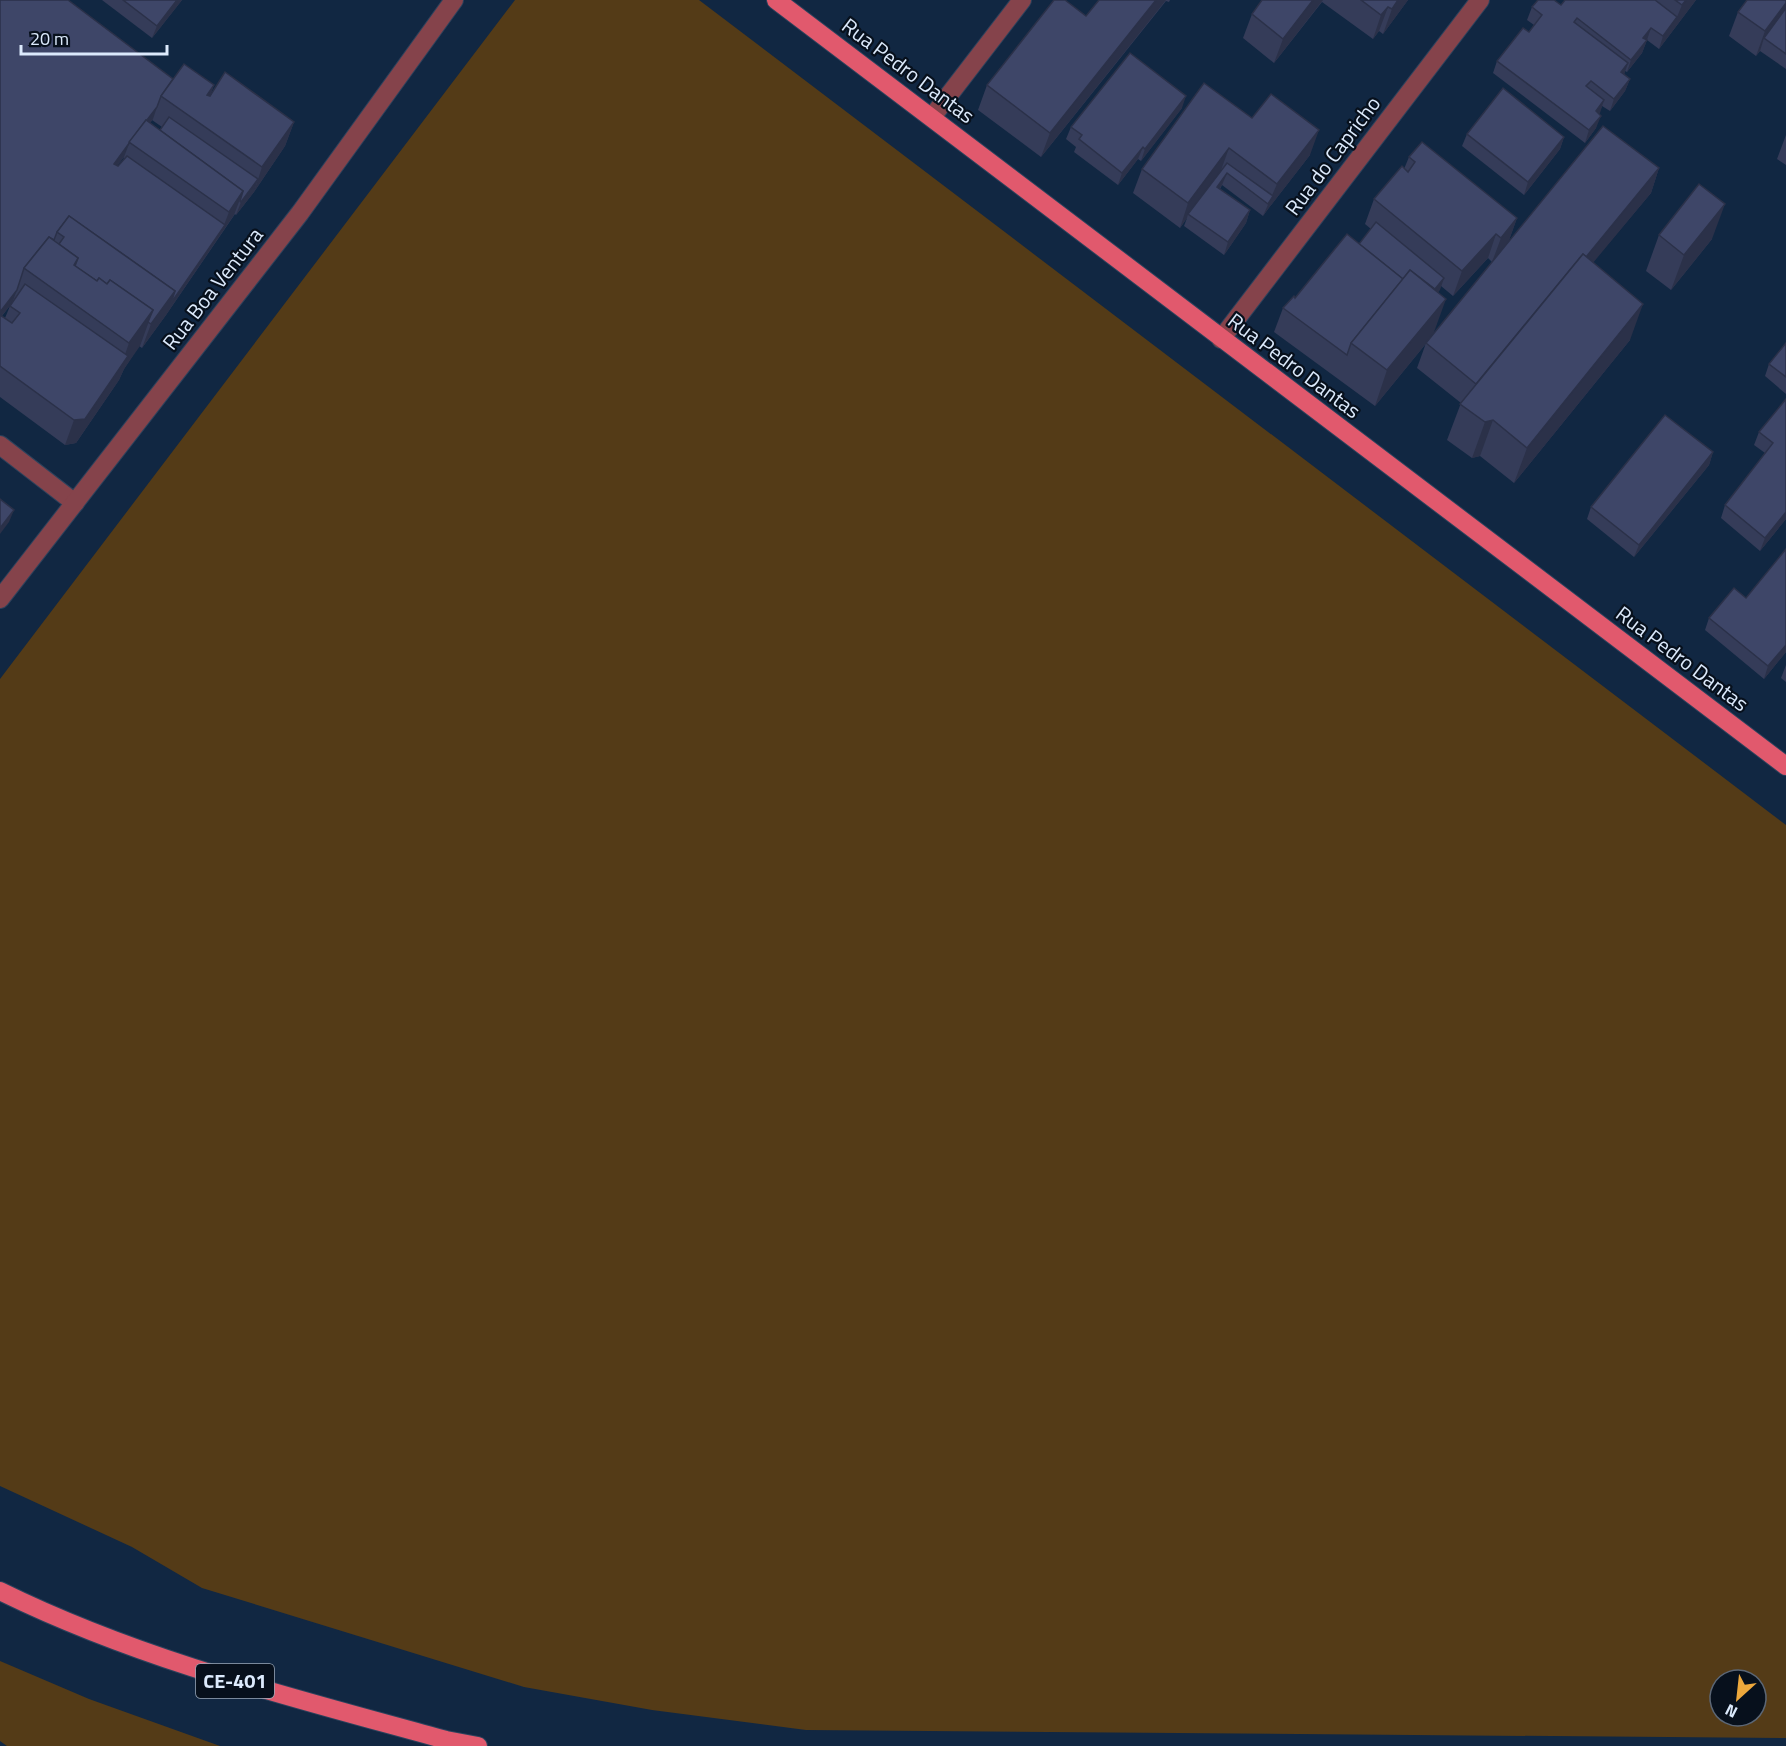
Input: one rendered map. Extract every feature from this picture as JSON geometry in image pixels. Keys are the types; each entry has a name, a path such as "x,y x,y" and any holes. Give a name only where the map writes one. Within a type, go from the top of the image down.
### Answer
{"main road":[{"name":"Rua Pedro Dantas","path":"776,0 1786,766"},
{"name":"CE-401","path":"0,1591 53,1617 190,1669 446,1740 478,1746"}],"street":[{"name":"Rua Boa Ventura","path":"0,599 300,213 454,0"},
{"path":"932,117 1022,0"},
{"name":"Rua do Capricho","path":"1221,339 1480,0"},
{"path":"0,445 75,503"}],"shaded area":[{"path":"515,0 699,0 1786,825 1786,1738 806,1730 652,1710 524,1687 202,1588 132,1547 0,1486 0,679"},
{"path":"0,1661 89,1699 220,1746 7,1746 0,1741"}],"building":[{"path":"0,0 68,0 173,79 161,96 157,107 114,164 118,166 127,156 225,225 171,303 175,291 69,216 54,240 49,237 24,268 17,290 0,312"},
{"path":"123,0 177,0 157,26"},
{"path":"1054,0 1065,0 1086,16 1099,0 1156,0 1050,133 987,85"},
{"path":"1262,0 1313,0 1283,39 1252,14"},
{"path":"1361,0 1398,0 1392,9 1388,7 1381,15"},
{"path":"1538,0 1554,0 1561,5 1565,0 1655,0 1677,17 1663,36 1651,28 1643,38 1647,40 1631,60 1577,18 1574,22 1628,63 1621,72 1630,79 1614,99 1591,81 1586,86 1604,100 1596,111 1601,116 1589,130 1497,61 1523,28 1529,32 1542,15 1532,7"},
{"path":"1675,0 1686,0 1682,5"},
{"path":"1747,0 1786,0 1786,3 1765,31 1738,12"},
{"path":"1786,8 1786,54 1764,38"},
{"path":"1130,53 1186,96 1145,149 1143,147 1122,173 1079,139 1082,135 1071,127"},
{"path":"184,64 214,85 207,95 210,96 225,72 294,122 262,167 161,96"},
{"path":"1204,83 1252,118 1271,94 1319,130 1277,184 1229,148 1188,203 1142,169"},
{"path":"1503,88 1564,137 1528,182 1467,134"},
{"path":"169,117 258,179 241,202 243,191 160,130"},
{"path":"146,120 243,191 229,212 129,142"},
{"path":"1603,126 1659,168 1586,257 1583,254 1476,384 1426,343"},
{"path":"1422,142 1517,218 1501,238 1496,234 1462,271 1374,199 1402,166 1408,172 1415,162 1409,157"},
{"path":"1227,163 1273,196 1268,204 1227,173 1217,187 1250,210 1228,242 1188,214"},
{"path":"1699,184 1725,204 1684,255 1659,235"},
{"path":"69,216 175,291 151,324 148,322 153,310 110,280 107,284 99,278 97,281 75,266 78,258 59,244 64,237 57,232"},
{"path":"1376,222 1444,278 1435,289 1410,270 1403,279 1359,244"},
{"path":"1347,234 1403,279 1351,343 1347,355 1283,308 1294,296 1295,298"},
{"path":"49,237 78,258 74,265 97,281 99,278 107,284 110,280 153,310 129,343 24,268"},
{"path":"1583,254 1643,304 1527,448 1493,420 1485,422 1460,404"},
{"path":"1410,270 1446,299 1387,370 1351,343"},
{"path":"25,284 128,356 85,419 74,420 0,366 0,315 12,323 20,313 10,306"},
{"path":"1786,343 1786,377 1769,364"},
{"path":"1786,399 1786,512 1765,538 1725,505 1773,443 1759,432"},
{"path":"1665,415 1713,452 1639,545 1591,507"},
{"path":"0,499 14,510 0,528"},
{"path":"1786,549 1786,645 1768,666 1709,618 1734,588 1746,598"}]}
